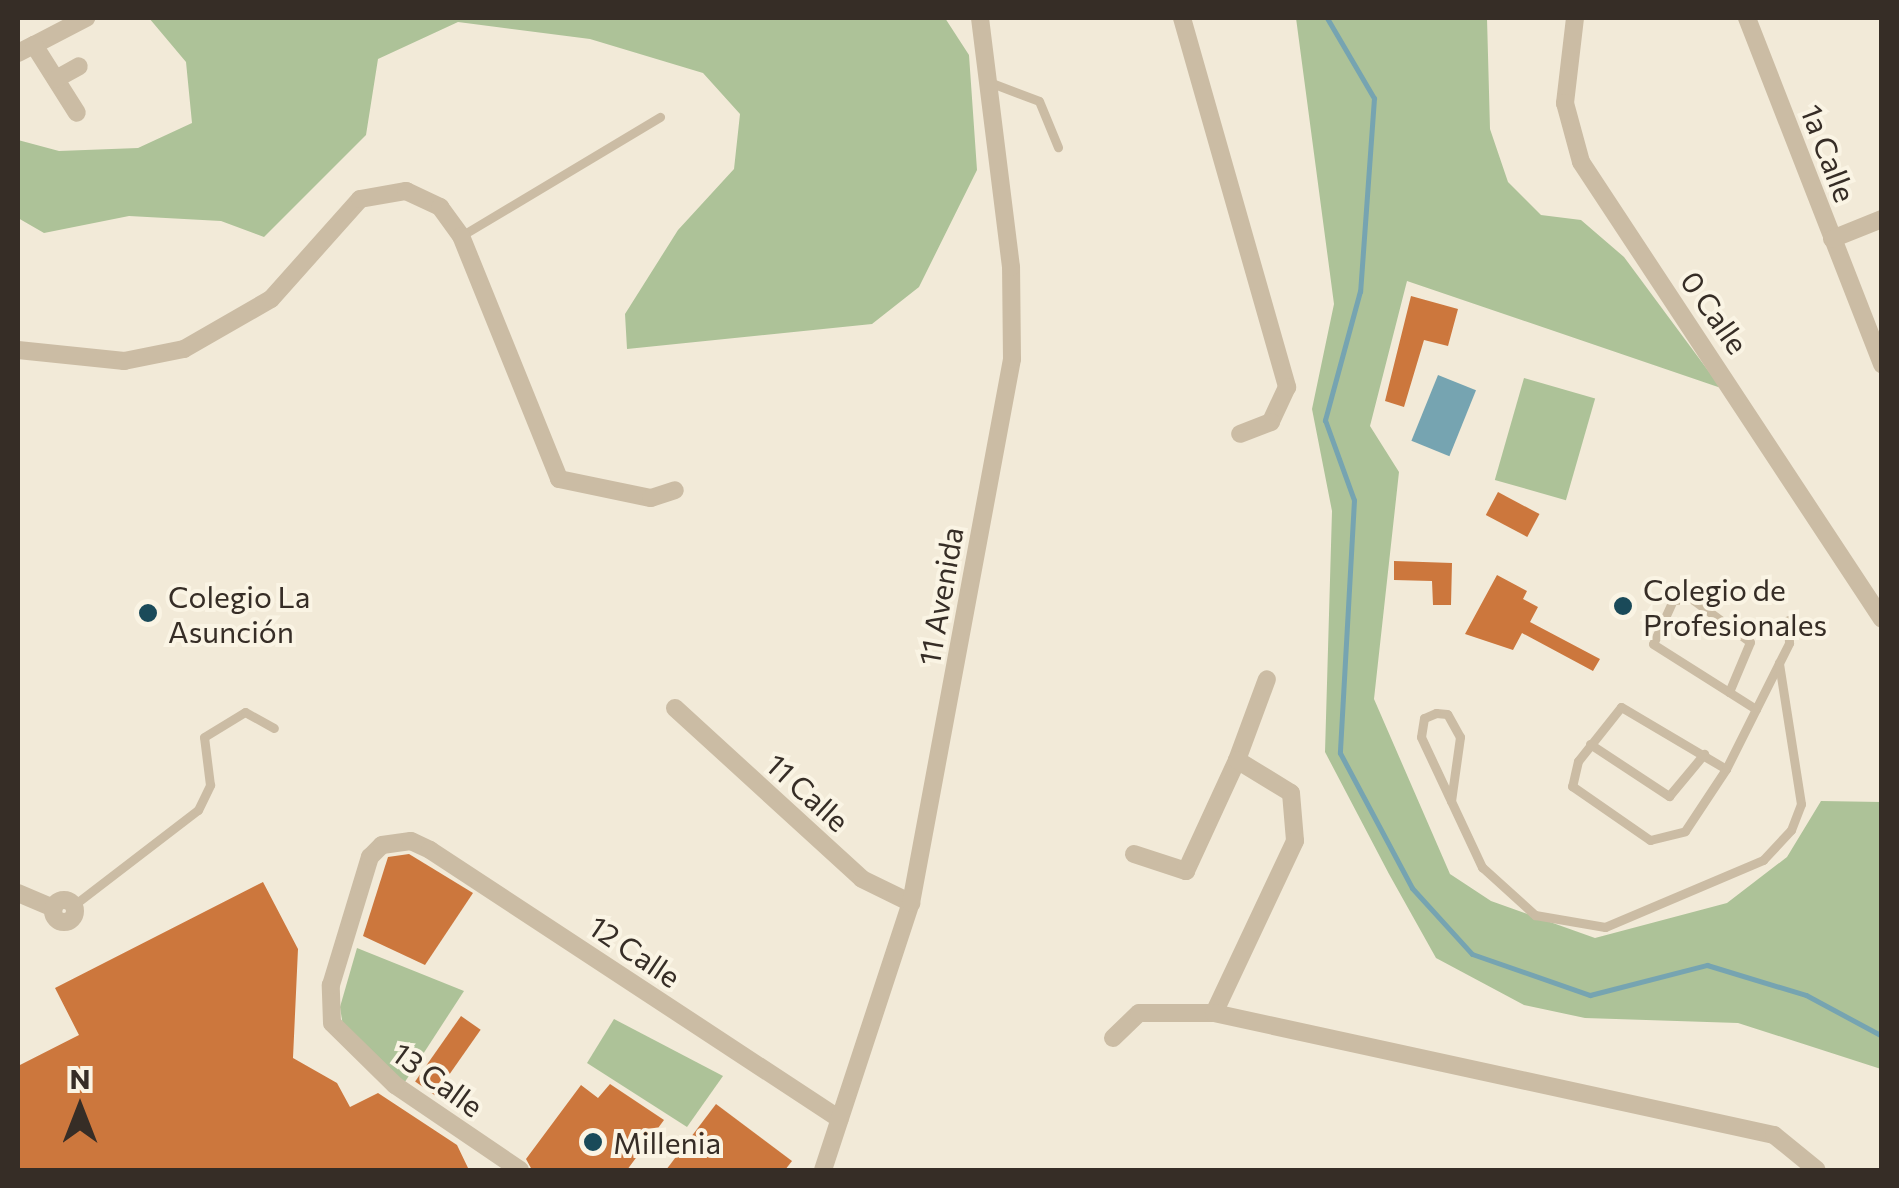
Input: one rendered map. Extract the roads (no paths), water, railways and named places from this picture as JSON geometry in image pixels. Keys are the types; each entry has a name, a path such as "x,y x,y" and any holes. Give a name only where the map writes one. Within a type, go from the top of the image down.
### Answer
{"street":[{"path":"77,113 56,79 26,49 86,18"},
{"name":"11 Avenida","path":"823,1170 911,903 1012,359 980,18"},
{"path":"1182,18 1286,387 1271,422 1240,434"},
{"name":"0 Calle","path":"1575,18 1565,104 1582,162 1882,619"},
{"name":"1a Calle","path":"1746,18 1882,365"},
{"path":"56,79 78,66"},
{"path":"18,350 124,361 184,348 271,298 350,206 382,191 430,199 461,236 559,479 635,496 675,490"},
{"path":"1832,238 1882,219"},
{"path":"1134,854 1186,871 1237,760 1267,679"},
{"name":"11 Calle","path":"676,708 862,879 911,903"},
{"path":"1214,1013 1296,842 1286,782 1237,760"},
{"name":"12 Calle","path":"332,1023 331,985 370,856 396,840 430,850 839,1120"},
{"path":"18,893 54,908 74,905"},
{"path":"1113,1038 1138,1013 1214,1013 1774,1136 1817,1170"},
{"name":"13 Calle","path":"332,1023 395,1085 520,1170"}],"lane":[{"path":"989,82 1039,101 1058,146"},
{"path":"461,236 660,117"},
{"path":"1728,692 1750,642 1692,599 1672,600 1653,644 1728,692 1756,709"},
{"path":"1726,769 1621,707 1590,744 1572,786 1650,840 1685,830 1726,769 1779,664 1788,620"},
{"path":"1451,801 1460,738 1447,714 1436,713 1424,718 1420,738 1482,867 1535,915 1605,927 1763,860 1792,830 1801,804 1779,664"},
{"path":"74,905 198,810 210,785 204,738 245,712 274,728"},
{"path":"1590,744 1669,796 1704,754"}],"water":[{"path":"1438,375 1476,390 1449,456 1411,441"}],"waterway":[{"path":"1327,18 1374,98 1360,291 1325,420 1354,500 1340,753 1412,888 1472,954 1590,995 1707,965 1806,995 1882,1036"}],"place":[{"name":"Colegio de Profesionales","path":"1623,606"},
{"name":"Colegio La Asunción","path":"148,613"},
{"name":"Millenia","path":"593,1142"}]}
